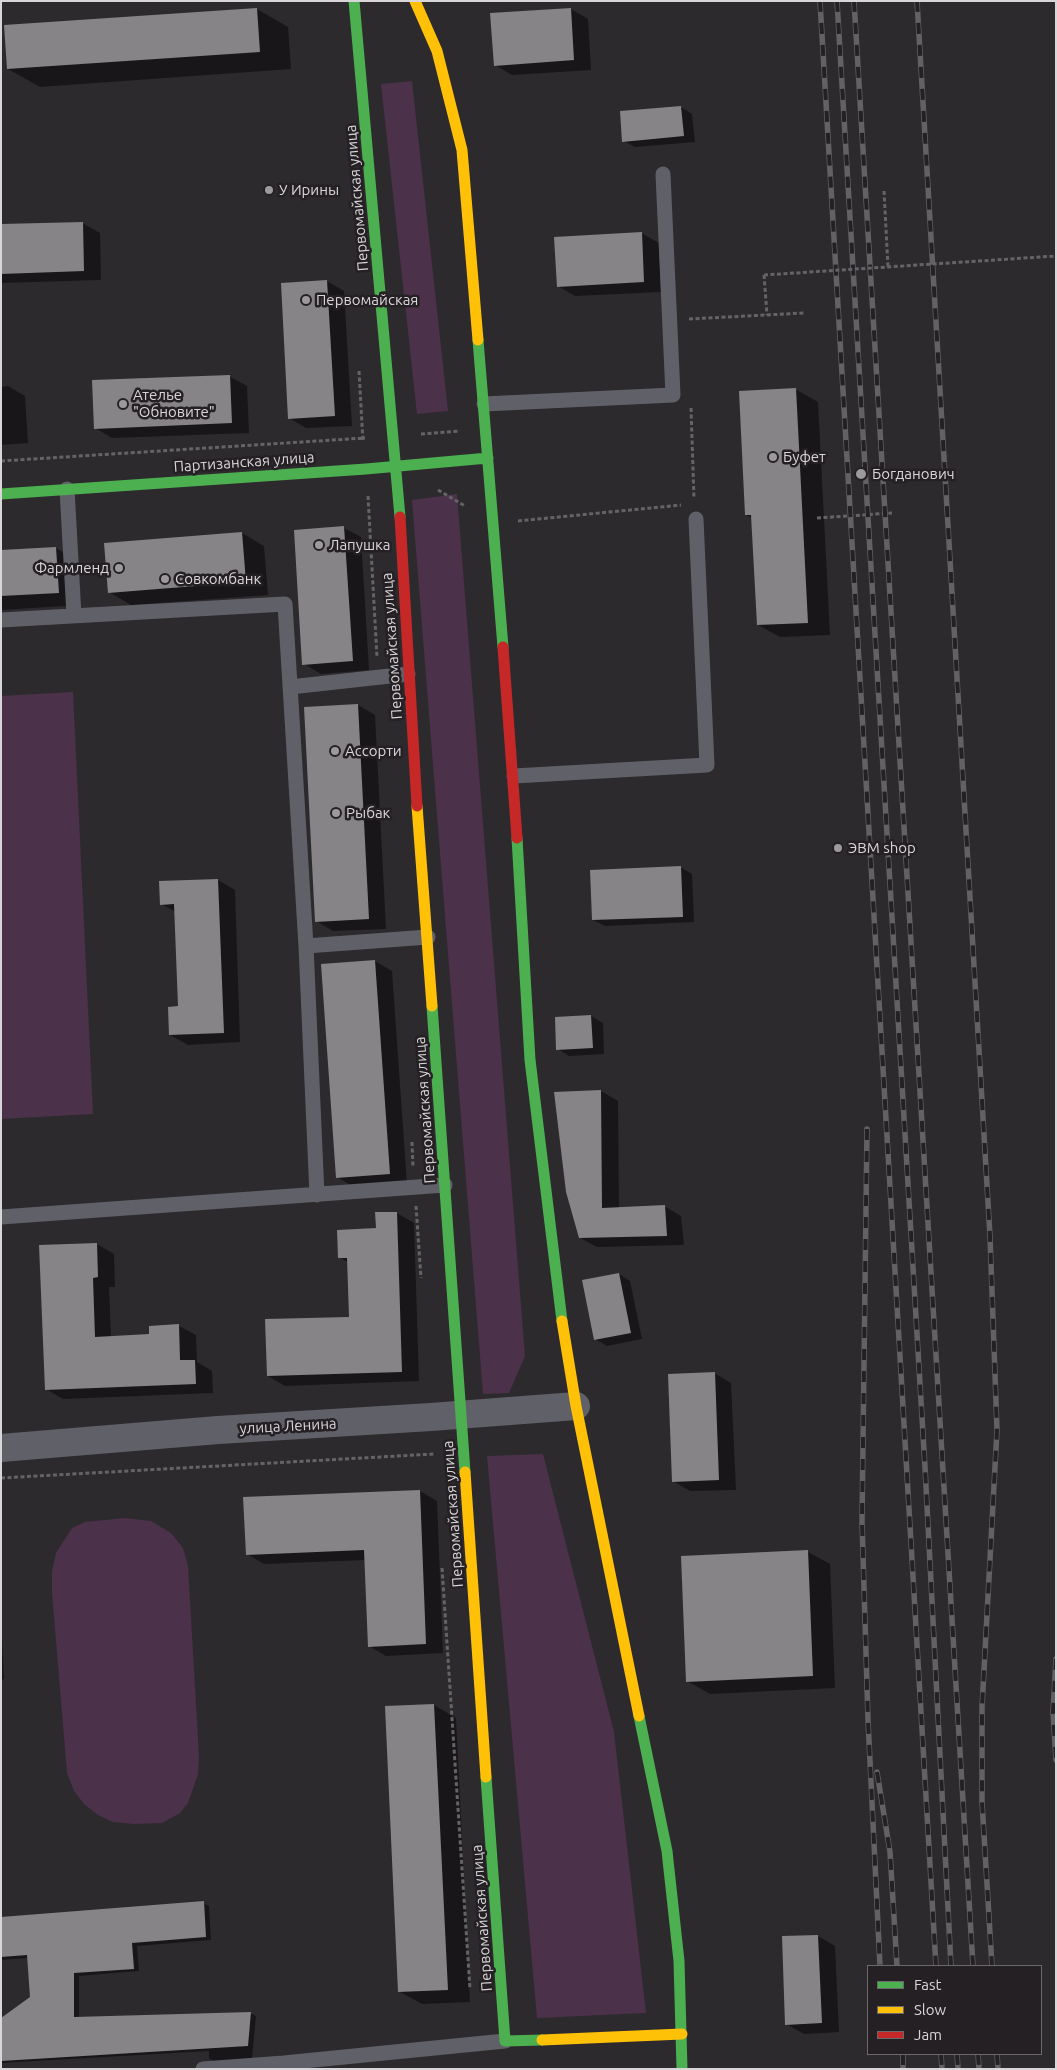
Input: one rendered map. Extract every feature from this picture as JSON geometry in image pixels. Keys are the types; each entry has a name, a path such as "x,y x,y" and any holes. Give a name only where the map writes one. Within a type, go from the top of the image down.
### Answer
{"street":[{"name":"Первомайская улица","path":"354,1 397,467 408,674 446,1185 505,2041"},
{"path":"414,1 437,51 462,150 514,776 530,1060 556,1286 576,1406 667,1851 679,1961 682,2069"},
{"name":"Партизанская улица","path":"1,494 397,467 488,458"},
{"name":"улица Ленина","path":"1,1448 218,1430 576,1406"},
{"path":"505,2041 682,2034"}],"lane":[{"path":"484,404 673,395 663,174"},
{"path":"67,490 74,615"},
{"path":"514,776 707,765 696,519"},
{"path":"1,620 285,604 306,946 317,1195"},
{"path":"290,687 408,674"},
{"path":"306,946 428,937"},
{"path":"1,1217 446,1185"},
{"path":"203,2069 285,2066 505,2041"}],"path":[{"path":"884,191 888,267"},
{"path":"767,315 764,275 1056,256"},
{"path":"688,329 687,319 804,313"},
{"path":"1,461 466,430 484,404"},
{"path":"690,406 696,519"},
{"path":"358,495 435,489 494,524 694,503"},
{"path":"817,518 892,513"},
{"path":"1,1478 434,1454"}],"shaded area":[{"path":"412,81 448,411 417,414 381,84"},
{"path":"457,494 525,1356 509,1393 483,1394 412,500"},
{"path":"73,692 93,1114 1,1119 1,696"},
{"path":"543,1454 614,1732 646,2013 537,2018 487,1456"},
{"path":"125,1518 151,1521 171,1533 183,1548 188,1566 199,1756 198,1774 188,1803 180,1813 162,1823 134,1824 113,1822 98,1815 84,1804 74,1791 67,1773 52,1593 52,1571 56,1553 72,1528 85,1522"}],"building":[{"path":"257,8 260,52 7,69 4,25"},
{"path":"571,8 574,60 494,66 490,13"},
{"path":"681,106 684,136 622,142 620,111"},
{"path":"83,222 84,271 1,274 1,224"},
{"path":"642,232 644,282 557,287 554,237"},
{"path":"327,280 335,416 288,419 281,283"},
{"path":"230,375 232,423 94,429 92,380"},
{"path":"796,388 808,623 757,625 751,515 745,515 739,391"},
{"path":"344,526 353,661 302,665 294,530"},
{"path":"242,532 246,582 108,593 104,543"},
{"path":"56,547 59,593 1,596 1,550"},
{"name":"Рыбак","path":"358,704 369,919 315,922 304,707"},
{"path":"681,866 683,917 592,920 590,870"},
{"path":"218,879 224,1033 169,1035 168,1007 178,1006 174,904 160,905 159,881"},
{"path":"375,960 390,1174 336,1178 321,964"},
{"path":"591,1015 593,1048 556,1050 555,1017"},
{"path":"601,1090 602,1208 665,1205 667,1236 579,1238 566,1192 554,1092"},
{"path":"375,1212 397,1212 402,1372 267,1376 265,1319 349,1317 347,1258 338,1258 337,1230 376,1228"},
{"path":"97,1243 98,1277 93,1278 95,1337 149,1334 149,1326 179,1324 180,1360 195,1360 196,1384 45,1390 39,1245"},
{"path":"619,1273 631,1333 594,1340 582,1280"},
{"path":"715,1372 719,1480 672,1482 668,1374"},
{"path":"420,1490 426,1644 368,1647 364,1550 246,1555 243,1497"},
{"path":"808,1550 813,1676 686,1682 681,1556"},
{"path":"434,1704 448,1990 398,1992 385,1706"},
{"path":"204,1901 206,1937 132,1943 134,1969 74,1973 74,2017 251,2012 248,2046 1,2061 1,2018 30,1997 27,1955 1,1957 1,1917"},
{"path":"818,1935 822,2023 785,2025 782,1936"}],"railway":[{"path":"820,1 936,1965"},
{"path":"837,1 925,1467 951,1965"},
{"path":"854,1 973,1965"},
{"path":"917,1 990,1236 997,1430 982,1707 982,1802 992,1965"},
{"path":"867,1129 862,1521 868,1720 880,1965"},
{"path":"1056,1659 1053,1712 1056,1760"},
{"path":"877,1772 890,1852 897,1965"},
{"path":"903,2055 903,2069"},
{"path":"941,2055 942,2069"},
{"path":"957,2055 958,2069"},
{"path":"978,2055 979,2069"},
{"path":"997,2055 998,2069"}],"traffic: fast":[{"path":"354,1 400,517"},
{"path":"478,340 503,647"},
{"path":"1,494 366,469 488,458"},
{"path":"517,838 530,1060 562,1321"},
{"path":"432,1006 465,1472"},
{"path":"639,1716 667,1851 679,1961 682,2069"},
{"path":"486,1777 505,2041 542,2040"}],"traffic: slow":[{"path":"415,1 437,51 462,150 478,340"},
{"path":"417,806 432,1006"},
{"path":"562,1321 576,1406 639,1716"},
{"path":"465,1472 486,1777"},
{"path":"542,2040 682,2034"}],"traffic: jam":[{"path":"400,517 417,806"},
{"path":"503,647 517,838"}],"place":[{"name":"У Ирины","path":"269,190"},
{"name":"Первомайская","path":"306,300"},
{"name":"Ателье \"Обновите\"","path":"123,404"},
{"name":"Буфет","path":"773,457"},
{"name":"Богданович","path":"861,474"},
{"name":"Лапушка","path":"319,545"},
{"name":"Фармленд","path":"119,568"},
{"name":"Совкомбанк","path":"165,579"},
{"name":"Ассорти","path":"335,751"},
{"name":"Рыбак","path":"336,813"},
{"name":"ЭВМ shop","path":"838,848"}]}
